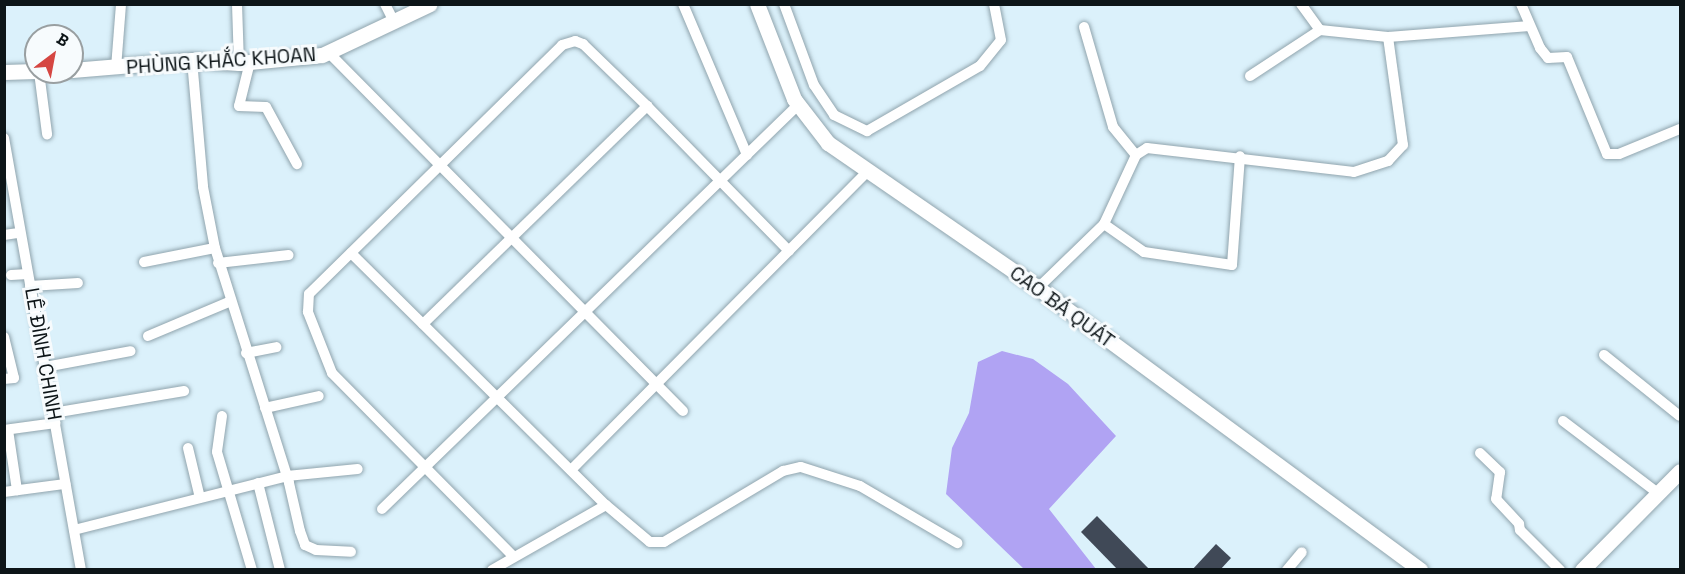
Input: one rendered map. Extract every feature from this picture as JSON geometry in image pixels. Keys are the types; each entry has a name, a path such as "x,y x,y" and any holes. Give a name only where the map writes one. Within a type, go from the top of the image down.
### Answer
{"street":[{"path":"116,68 121,4"},
{"path":"237,4 245,62 239,106 266,107 297,164"},
{"path":"385,4 394,22"},
{"name":"PHÙNG KHẮC KHOAN","path":"84,69 192,60 245,62 330,54 430,4"},
{"path":"683,4 747,155"},
{"name":"CAO BÁ QUÁT","path":"757,4 798,105 828,143 1038,288 1420,570"},
{"path":"783,4 814,85 834,115 867,131 980,66 1001,40 994,4"},
{"path":"1301,4 1320,30"},
{"path":"1521,4 1548,58 1567,57 1607,154 1619,154 1680,129"},
{"path":"1250,76 1320,30 1388,37 1530,26"},
{"path":"1084,27 1113,127 1136,155"},
{"path":"1038,288 1104,225 1136,155 1153,147 1240,156 1354,172 1388,161 1403,145 1388,37"},
{"path":"512,555 332,373 325,361 307,300 351,253 567,42 583,44 789,251"},
{"path":"330,54 683,411"},
{"path":"192,60 203,187 218,263 287,476 305,545 316,550 351,552"},
{"path":"4,72 24,72"},
{"path":"40,84 47,134"},
{"path":"382,509 798,105"},
{"path":"423,324 647,106"},
{"name":"LÊ ĐÌNH CHINH","path":"4,138 9,198 28,274 81,570"},
{"path":"1104,225 1144,252 1232,266 1240,156"},
{"path":"571,470 867,172"},
{"path":"4,235 19,233"},
{"path":"144,262 215,248"},
{"path":"351,253 606,505 645,540 659,544 783,471 801,467 860,486 957,543"},
{"path":"218,263 290,255"},
{"path":"11,275 28,274"},
{"path":"30,286 78,283"},
{"path":"148,336 230,302"},
{"path":"4,337 14,378 4,379"},
{"path":"246,353 276,346"},
{"path":"45,367 131,351"},
{"path":"1604,355 1680,416"},
{"path":"17,490 6,430 184,391"},
{"path":"265,408 319,396"},
{"path":"222,416 217,452 231,490 252,570"},
{"path":"1563,421 1658,493"},
{"path":"188,448 200,498"},
{"path":"1480,453 1500,472 1496,499 1519,524 1520,530 1560,570"},
{"path":"75,530 287,476 358,469"},
{"path":"1582,570 1680,473"},
{"path":"258,483 280,570"},
{"path":"4,492 64,484"},
{"path":"492,570 512,555 606,505"},
{"path":"1287,570 1302,552"}],"shaded area":[{"path":"1002,351 1033,359 1068,384 1116,436 1049,509 1096,569 1024,569 946,494 952,448 969,413 978,362"}],"building":[{"path":"1097,516 1150,570 1118,570 1081,532"},
{"path":"1216,544 1231,558 1220,570 1192,570"}]}
